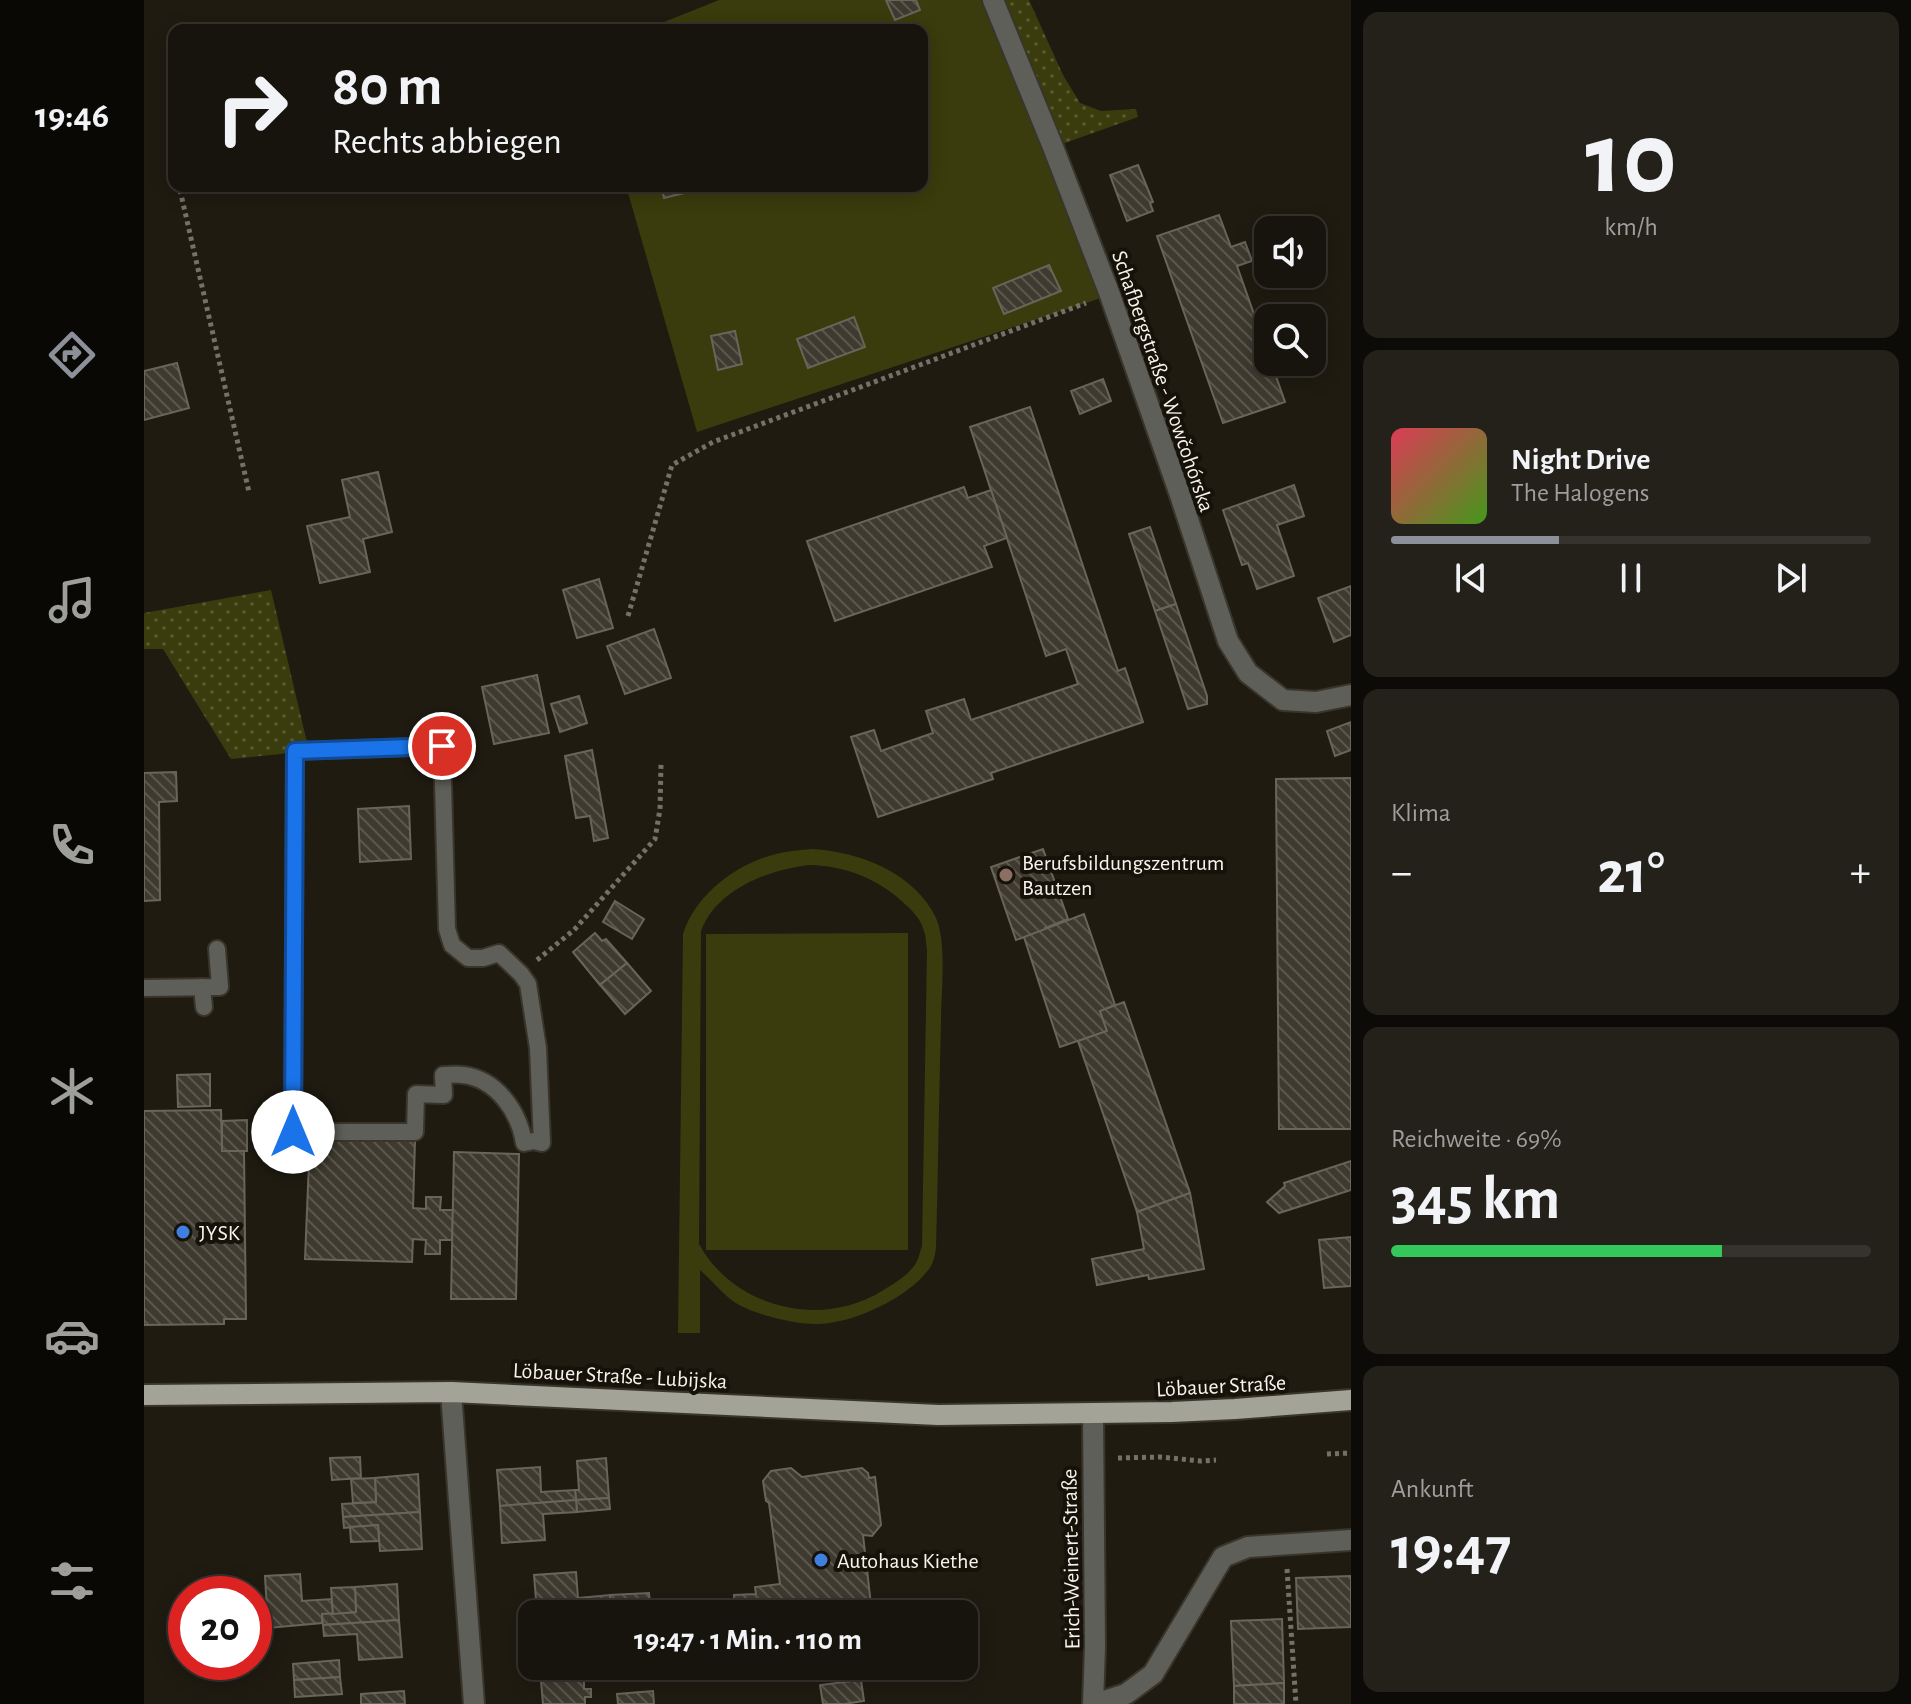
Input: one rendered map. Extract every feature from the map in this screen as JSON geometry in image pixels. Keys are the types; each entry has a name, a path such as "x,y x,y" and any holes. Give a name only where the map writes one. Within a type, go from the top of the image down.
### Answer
{"main road":[{"name":"Löbauer Straße - Lubijska","path":"144,1395 451,1392 938,1415 1093,1414"},
{"name":"Löbauer Straße","path":"1093,1414 1235,1409 1351,1400"}],"street":[{"name":"Schafbergstraße - Wowčohórska","path":"993,0 1110,295 1228,641 1248,673 1283,700 1316,702 1351,695"},
{"path":"451,1392 474,1704"},
{"name":"Erich-Weinert-Straße","path":"1093,1414 1094,1704 1126,1694 1153,1674 1223,1557 1248,1547 1351,1540"}],"lane":[{"path":"442,746 447,929 452,945 468,958 499,953 521,974 528,984 538,1048 542,1143 524,1143 513,1109 497,1090 465,1075 443,1075 444,1095 416,1094 415,1132 293,1132 295,751 442,746"},
{"path":"144,988 220,987 217,949"},
{"path":"202,987 204,1007"}],"path":[{"path":"180,192 249,492"},
{"path":"628,616 672,465 713,442 1110,295"},
{"path":"521,974 574,930 655,839 660,809 661,764"},
{"path":"1327,1454 1351,1453"},
{"path":"1093,1459 1160,1457 1216,1460"},
{"path":"1289,1593 1296,1704"}],"shaded area":[{"path":"719,0 993,0 1110,295 697,432 628,192 928,192 928,24 659,24"},
{"path":"1002,0 1029,0 1063,75 1080,103 1101,111 1136,109 1138,117 1062,144"},
{"path":"271,590 309,751 231,759 163,649 144,649 144,613"},
{"path":"813,849 867,860 900,877 927,902 939,928 943,968 934,1260 911,1288 881,1306 849,1319 819,1324 780,1319 741,1306 700,1270 700,1333 678,1333 683,934 697,906 732,873 781,853","holes":["809,865 849,871 885,888 921,923 927,950 922,1246 913,1267 882,1291 858,1303 833,1309 807,1310 781,1306 756,1297 734,1284 714,1266 699,1244 701,931 709,916 731,893 761,877"]},
{"path":"908,933 908,1250 706,1250 706,934"}],"building":[{"path":"886,0 916,0 920,10 895,20"},
{"path":"1138,165 1153,202 1150,203 1153,211 1127,221 1110,175"},
{"path":"662,192 688,192 664,198"},
{"path":"1219,215 1231,247 1245,242 1252,261 1237,266 1254,314 1254,376 1276,376 1285,402 1223,423 1157,236"},
{"path":"1049,265 1061,291 1004,314 993,288"},
{"path":"854,317 865,347 808,368 797,339"},
{"path":"735,331 742,364 718,370 711,336"},
{"path":"177,363 189,408 144,420 144,371"},
{"path":"1103,379 1111,401 1080,414 1071,391"},
{"path":"1030,407 1118,671 1125,668 1143,722 991,773 993,779 878,817 851,737 874,730 881,751 933,733 926,711 964,699 971,720 1078,684 1066,649 1046,656 970,427"},
{"path":"378,472 392,532 363,539 370,572 320,583 307,526 350,517 342,480"},
{"path":"1294,485 1304,516 1277,525 1294,576 1257,589 1248,563 1242,565 1223,510"},
{"path":"964,487 968,498 991,490 1007,538 984,546 992,567 835,621 807,541"},
{"path":"1150,527 1176,604 1155,611 1129,534"},
{"path":"599,579 613,628 577,638 563,590"},
{"path":"1351,586 1351,635 1334,642 1318,598"},
{"path":"1176,604 1207,696 1207,704 1188,709 1155,611"},
{"path":"654,629 671,678 625,694 607,646"},
{"path":"537,675 549,733 494,744 482,687"},
{"path":"579,696 587,723 560,732 551,704"},
{"path":"1351,722 1351,750 1335,756 1327,731"},
{"path":"592,750 608,838 594,841 590,816 576,818 565,756"},
{"path":"176,772 177,801 159,802 160,900 144,901 144,773"},
{"path":"1351,778 1351,1129 1279,1129 1276,779"},
{"path":"409,806 411,859 360,862 358,809"},
{"path":"1043,849 1068,919 1016,940 991,867"},
{"path":"615,901 644,919 632,939 603,922"},
{"path":"1084,914 1115,1005 1100,1011 1107,1031 1060,1047 1024,937"},
{"path":"595,933 602,941 606,939 627,963 600,985 573,952"},
{"path":"627,963 651,991 625,1014 600,985"},
{"path":"1124,1002 1190,1193 1137,1212 1078,1041 1107,1031 1100,1011"},
{"path":"210,1074 210,1106 178,1107 177,1075"},
{"path":"221,1110 222,1151 244,1151 246,1319 224,1319 224,1324 144,1325 144,1111"},
{"path":"247,1120 247,1151 222,1151 222,1121"},
{"path":"396,1137 415,1141 413,1208 426,1209 426,1197 441,1197 440,1210 453,1210 452,1240 440,1240 440,1254 425,1254 426,1240 413,1239 412,1262 305,1259 310,1138 396,1141"},
{"path":"454,1152 519,1154 516,1299 451,1299"},
{"path":"1351,1161 1351,1190 1279,1213 1267,1202 1285,1186 1284,1183"},
{"path":"1190,1193 1204,1269 1097,1285 1092,1259 1144,1249 1137,1212"},
{"path":"1351,1237 1351,1286 1324,1288 1319,1240"},
{"path":"360,1457 361,1478 332,1480 330,1458"},
{"path":"606,1458 609,1498 576,1500 575,1490 579,1490 577,1461"},
{"path":"540,1467 541,1492 575,1490 576,1500 500,1506 497,1470"},
{"name":"Autohaus Kiethe","path":"791,1468 802,1477 862,1468 869,1478 875,1477 881,1525 872,1536 863,1535 870,1600 734,1600 734,1595 756,1594 755,1587 780,1584 763,1481 771,1471"},
{"path":"418,1474 420,1512 343,1517 342,1504 376,1502 375,1478"},
{"path":"375,1478 376,1502 353,1503 351,1479"},
{"path":"609,1498 610,1509 577,1512 576,1500"},
{"path":"576,1500 577,1512 543,1514 545,1540 502,1543 500,1506"},
{"path":"420,1512 422,1549 380,1551 378,1525 344,1528 343,1517"},
{"path":"378,1525 379,1541 351,1542 350,1527"},
{"path":"576,1572 578,1598 610,1595 610,1600 536,1600 534,1575"},
{"path":"300,1574 302,1601 332,1599 333,1614 322,1614 322,1623 272,1628 272,1576 265,1576"},
{"path":"1351,1576 1351,1627 1298,1629 1296,1578"},
{"path":"397,1584 399,1620 323,1625 322,1614 356,1612 355,1587"},
{"path":"355,1587 356,1612 333,1614 331,1588"},
{"path":"649,1593 650,1600 610,1600 610,1595"},
{"path":"1282,1619 1284,1683 1234,1686 1231,1621"},
{"path":"399,1620 402,1657 359,1660 357,1634 324,1636 323,1625"},
{"path":"339,1660 340,1677 294,1680 293,1664"},
{"path":"340,1677 342,1694 295,1697 294,1680"},
{"path":"584,1680 584,1689 591,1689 591,1697 585,1697 585,1704 543,1704 541,1681"},
{"path":"861,1680 864,1701 823,1704 820,1685"},
{"path":"1284,1683 1284,1704 1234,1704 1234,1686"},
{"path":"404,1691 405,1704 361,1704 361,1694"},
{"path":"653,1691 654,1704 618,1704 617,1694"}],"place":[{"name":"Berufsbildungszentrum Bautzen","path":"1006,875"},
{"name":"JYSK","path":"183,1232"},
{"name":"Autohaus Kiethe","path":"821,1560"}],"route":[{"path":"293,1132 295,751 442,746"}]}
